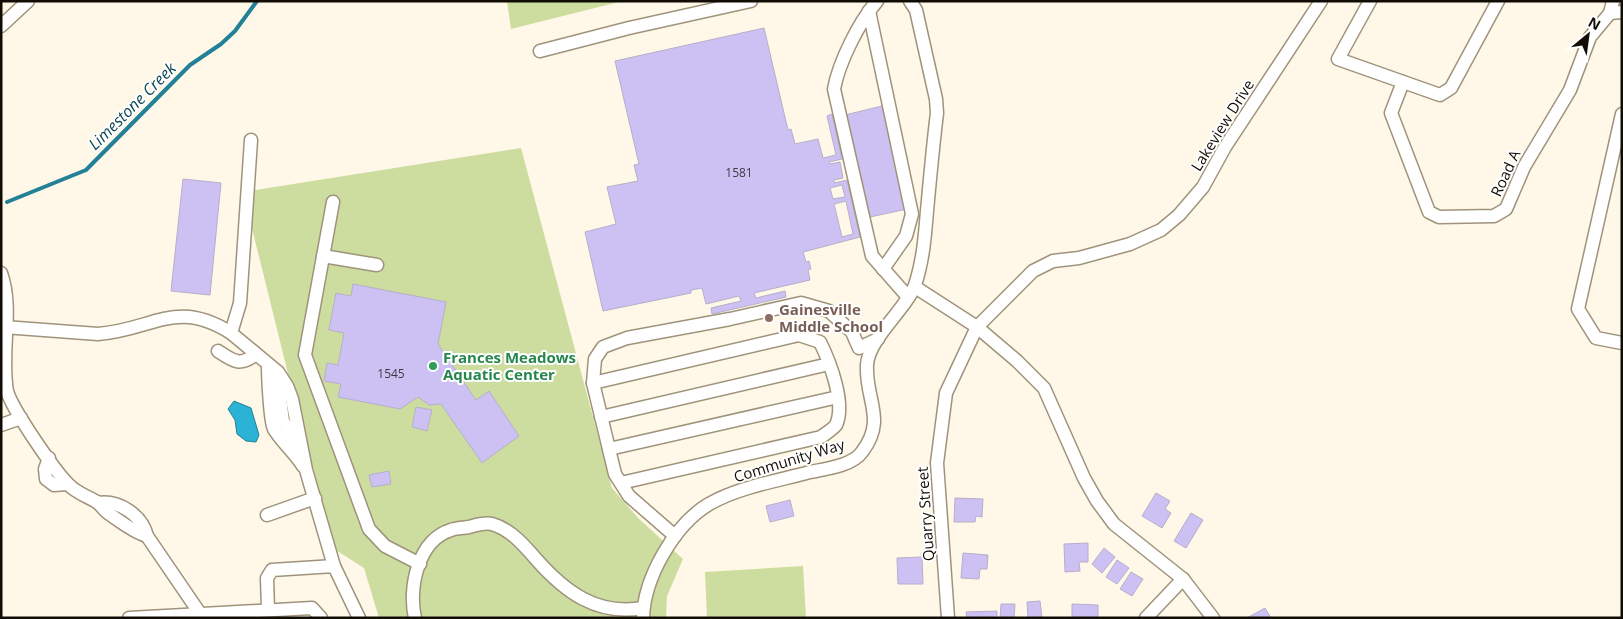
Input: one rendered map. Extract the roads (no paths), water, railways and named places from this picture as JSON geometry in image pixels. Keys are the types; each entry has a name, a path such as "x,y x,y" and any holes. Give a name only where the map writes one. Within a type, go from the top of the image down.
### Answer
{"street":[{"path":"1,26 28,1"},
{"path":"540,51 629,28 751,1"},
{"path":"910,1 916,10 936,99 937,113 922,258 911,292"},
{"name":"Lakeview Drive","path":"1130,244 1161,230 1179,215 1203,187 1225,147 1321,1"},
{"path":"1370,1 1338,59 1440,95 1451,88 1498,1"},
{"path":"873,6 912,214 906,236 883,269"},
{"path":"873,6 837,72 834,89 872,256 883,269 911,292 977,327 1017,360 1044,388 1084,478 1114,524 1183,579 1213,618"},
{"name":"Road A","path":"1403,82 1391,113 1429,212 1439,217 1494,216 1506,209 1524,167 1570,90 1590,37 1615,9"},
{"path":"1622,114 1578,309 1596,338 1622,344"},
{"path":"231,333 240,303 251,140"},
{"path":"333,202 305,355 369,529 385,546 420,564"},
{"name":"Quarry Street","path":"948,618 937,463 946,393 977,327 1032,270 1053,260 1079,258 1130,244"},
{"path":"323,256 377,266"},
{"path":"1,273 7,288 3,328 8,392 21,418 67,484 80,494 98,503 110,501 135,515 144,525 147,536 201,615"},
{"name":"Community Way","path":"643,613 651,578 675,536 708,504 741,491 841,465 861,454 872,435 876,417 867,364 878,339 911,292"},
{"path":"675,536 629,496 615,474 593,383 595,358 603,347 628,338 730,319 801,303 829,311 852,332 859,348 878,339"},
{"path":"3,328 98,334 126,330 168,317 184,315 206,320 231,333 278,372 290,392 306,470 334,566 359,618"},
{"path":"593,383 799,335 820,342 830,364 840,405 836,426 821,437 621,483"},
{"path":"218,351 230,359 241,362 247,362 256,354"},
{"path":"601,417 830,364"},
{"path":"268,365 272,424 306,470"},
{"path":"609,449 838,397"},
{"path":"1,425 21,418"},
{"path":"268,515 315,498"},
{"path":"415,618 413,587 429,544 449,530 490,523 504,529 523,544 553,578 572,594 605,608 643,613"},
{"path":"268,610 267,578 272,570 334,566"},
{"path":"1146,618 1183,579"},
{"path":"129,618 312,608 321,618"}],"water":[{"path":"234,401 251,408 259,435 256,442 246,441 237,434 235,420 228,409"}],"waterway":[{"name":"Limestone Creek","path":"7,202 86,170 190,65 221,44 235,31 257,1"}],"place":[{"name":"Gainesville Middle School","path":"769,318"},
{"name":"Frances Meadows Aquatic Center","path":"433,366"}]}
